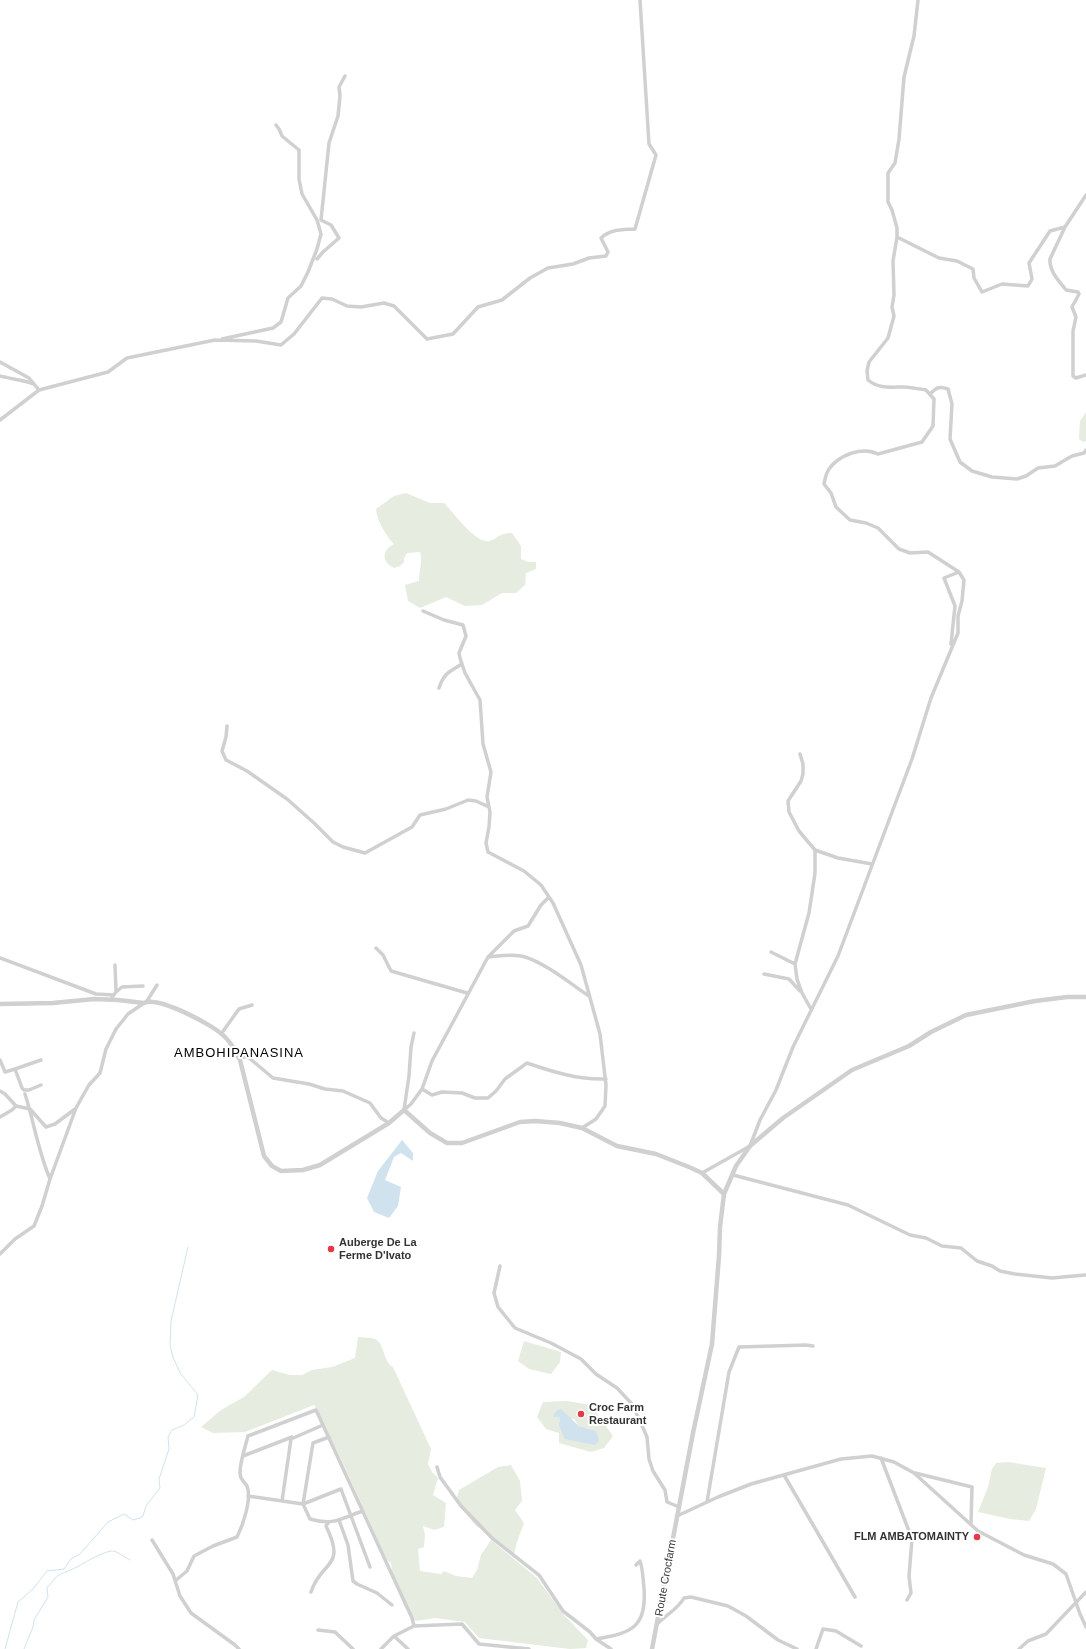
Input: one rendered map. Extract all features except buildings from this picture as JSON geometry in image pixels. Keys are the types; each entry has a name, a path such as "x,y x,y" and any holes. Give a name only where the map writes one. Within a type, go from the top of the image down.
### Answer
{"street":[{"path":"215,340 256,341 281,345 294,334 322,298 332,299 348,306 361,307 384,303 394,306 427,339 453,334 478,307 502,300 530,278 548,268 573,264 589,258 606,256 608,252 601,238 607,232 635,229 656,155 649,144 640,0"},
{"path":"702,1173 750,1146 760,1120 776,1090 793,1047 838,956 912,759 931,698 958,632 958,616 962,601 964,580 959,572 928,552 910,552 899,549 878,528 866,523 850,520 836,507 831,493 824,484 828,470 835,462 849,453 871,450 878,454 922,442 933,426 934,399 926,390 904,387 888,388 874,385 868,380 867,371 869,362 888,338 894,316 892,307 894,295 893,261 897,228 888,202 888,173 895,163 899,139 904,77 914,36 918,0"},
{"path":"0,420 39,390 108,372 128,358 273,328 281,322 288,298 301,286 317,249 321,234 319,220 329,142 338,116 340,96 339,87 345,76"},
{"path":"276,125 282,136 299,150 299,179 302,194 319,220 331,225 339,238 317,259"},
{"path":"1086,195 1065,227 1050,259 1051,269 1066,290 1078,292 1079,294 1072,307 1076,317 1073,331 1074,376 1076,378 1086,375"},
{"path":"897,237 939,258 957,261 973,269 974,278 982,292 1002,284 1028,286 1032,279 1029,263 1050,231 1065,227"},
{"path":"0,362 29,378 39,390"},
{"path":"0,376 26,381 36,385"},
{"path":"930,394 937,387 941,386 948,389 952,404 950,439 960,462 964,467 980,474 1017,479 1026,476 1038,468 1059,464 1072,456 1084,453 1086,450"},
{"path":"949,652 952,639 955,606 944,578 959,572"},
{"path":"423,611 444,620 464,625 466,636 459,653 462,664 480,700 483,744 491,772 487,797 490,812 486,843 488,852 524,871 541,885 549,897 582,965 600,1034 606,1079 605,1106 596,1119 582,1128"},
{"path":"439,688 446,673 462,664"},
{"path":"226,726 226,737 222,751 226,760 247,771 287,799 314,822 333,842 354,851 365,853 412,827 416,818 420,815 446,809 468,800 476,801 489,807"},
{"path":"800,754 803,764 803,774 788,801 789,812 799,831 815,850 838,858 872,864"},
{"path":"811,1009 802,993 797,979 795,964 809,913 815,873 815,850"},
{"path":"0,958 96,994 160,1003 190,1015 220,1034 234,1048 238,1056 264,1156 272,1166 281,1171 303,1170 320,1165 389,1123 411,1104 422,1089 432,1061 488,957 514,930 528,926 541,905 549,897"},
{"path":"376,948 383,955 391,971 467,994"},
{"path":"771,952 795,964"},
{"path":"488,957 518,955 526,957 542,965 589,996"},
{"path":"114,996 115,965"},
{"path":"764,974 789,979 802,993"},
{"path":"0,1254 15,1239 34,1226 76,1108 89,1085 100,1073 106,1049 116,1029 128,1014 145,1002 157,985"},
{"path":"0,1004 114,996 122,987 143,986"},
{"name":"Route Crocfarm","path":"652,1649 712,1344 720,1227 724,1194 750,1146 783,1118 852,1070 909,1046 931,1032 966,1015 1067,996 1086,997"},
{"path":"220,1034 239,1009 252,1005"},
{"path":"404,1110 414,1033"},
{"path":"238,1056 248,1057 273,1078 309,1084 325,1090 343,1091 364,1100 370,1103 381,1118 389,1123"},
{"path":"0,1060 5,1072"},
{"path":"0,1074 41,1060"},
{"path":"422,1089 432,1095 442,1092 462,1093 475,1098 488,1098 496,1091 505,1079 527,1063 550,1071 590,1080 606,1079"},
{"path":"15,1069 24,1090 29,1090 41,1085"},
{"path":"0,1091 5,1094 16,1106 30,1109 46,1127 54,1124 76,1108"},
{"path":"24,1094 30,1109 42,1161 50,1179"},
{"path":"0,1116 12,1110 16,1106"},
{"path":"404,1110 430,1134 447,1143 462,1143 520,1122 560,1123 582,1128 617,1146 656,1154 702,1173 724,1194"},
{"path":"733,1175 848,1205 910,1235 926,1238 942,1246 961,1248 977,1261 992,1266 1000,1271 1052,1278 1085,1275"},
{"path":"500,1266 494,1293 498,1307 515,1328 551,1343 575,1356 596,1374 617,1388 632,1404 644,1430 649,1459 653,1471 665,1490 667,1502 679,1507"},
{"path":"707,1502 729,1372 739,1347 813,1346"},
{"path":"175,1581 187,1571 194,1556 213,1546 237,1537 244,1523 248,1496 247,1486 241,1480 240,1472 248,1436 316,1410 412,1618 414,1626"},
{"path":"243,1456 323,1425"},
{"path":"282,1501 292,1437"},
{"path":"329,1437 313,1442 303,1504 310,1519 328,1523 363,1511"},
{"path":"677,1516 751,1484 841,1459 872,1456 881,1458 894,1462 914,1473 978,1531 1024,1555 1053,1564 1066,1574 1086,1627"},
{"path":"881,1458 912,1539 910,1576 911,1593 906,1600"},
{"path":"437,1467 440,1477 461,1506 492,1538 539,1574 563,1611 590,1632 596,1639 611,1649"},
{"path":"914,1473 972,1487 970,1523"},
{"path":"784,1475 855,1597"},
{"path":"248,1496 303,1504 341,1489 370,1567"},
{"path":"339,1520 348,1545 353,1580 357,1584 377,1593 392,1605"},
{"path":"312,1592 317,1579 330,1564 335,1555 333,1544 326,1526 328,1523"},
{"path":"152,1540 170,1568 180,1596 191,1613 239,1649"},
{"path":"596,1639 617,1635 634,1627 640,1621 645,1603 640,1561 636,1565"},
{"path":"1019,1649 1028,1641 1046,1634 1086,1592"},
{"path":"658,1624 679,1606 684,1598 691,1597 728,1606 746,1616 778,1640 797,1649"},
{"path":"381,1649 394,1636 414,1626 462,1624 479,1644 529,1649"},
{"path":"318,1630 335,1632 352,1649"},
{"path":"816,1649 823,1630 836,1631 861,1646"},
{"path":"394,1636 408,1649"}],"shaded area":[{"path":"1086,412 1086,441 1083,442 1079,439 1080,421"},
{"path":"406,493 430,503 444,503 471,533 484,541 489,541 501,535 512,533 521,546 521,559 528,562 536,562 536,569 526,573 525,585 516,593 502,593 482,605 465,606 446,597 420,608 408,601 405,585 419,581 421,562 420,552 407,553 404,558 404,562 400,566 394,568 387,563 385,553 387,549 394,544 382,528 376,509 394,496"},
{"path":"358,1337 373,1338 378,1341 387,1361 393,1367 431,1449 428,1464 432,1472 438,1478 433,1495 446,1503 444,1527 434,1530 423,1526 425,1535 424,1547 418,1549 420,1571 441,1574 444,1571 456,1576 472,1578 477,1570 481,1555 491,1540 537,1578 564,1615 588,1640 586,1648 570,1649 479,1638 465,1622 435,1618 416,1621 413,1619 392,1571 391,1563 387,1560 341,1459 314,1405 245,1432 213,1433 201,1427 221,1410 244,1397 272,1370 290,1375 302,1375 312,1370 332,1367 355,1358"},
{"path":"524,1341 561,1352 560,1362 551,1374 529,1369 518,1361"},
{"path":"567,1401 591,1405 613,1436 604,1448 591,1452 559,1443 559,1433 546,1429 537,1417 543,1402","holes":["559,1417 574,1419 579,1426 596,1431 561,1430 558,1424 560,1421"]},
{"path":"1008,1462 1046,1468 1036,1509 1029,1521 1010,1519 978,1512 988,1487 992,1469 996,1463"},
{"path":"511,1465 520,1481 522,1501 515,1510 524,1523 514,1554 475,1525 456,1501 459,1490 498,1467"}],"water":[{"path":"402,1140 413,1153 413,1161 401,1153 394,1157 385,1180 401,1187 398,1206 389,1218 374,1212 367,1198 378,1171"},
{"path":"561,1409 579,1426 596,1431 599,1440 595,1445 565,1439 558,1424 560,1421 559,1417 553,1417 556,1411"}],"waterway":[{"path":"5,1649 18,1602 33,1589 47,1571 64,1569 71,1559 80,1554 108,1522 124,1514 133,1520 143,1516 146,1506 160,1488 159,1479 169,1449 168,1437 172,1430 184,1425 194,1417 198,1395 180,1373 173,1357 170,1345 171,1321 188,1247"},
{"path":"24,1649 33,1627 34,1620 48,1597 47,1587 55,1578 60,1574 106,1552 113,1551 130,1560"}],"place":[{"name":"Auberge De La Ferme D'Ivato","path":"331,1249"},
{"name":"Croc Farm Restaurant","path":"581,1414"},
{"name":"FLM AMBATOMAINTY","path":"977,1537"}],"district":[{"name":"AMBOHIPANASINA","path":"239,1053"}]}
